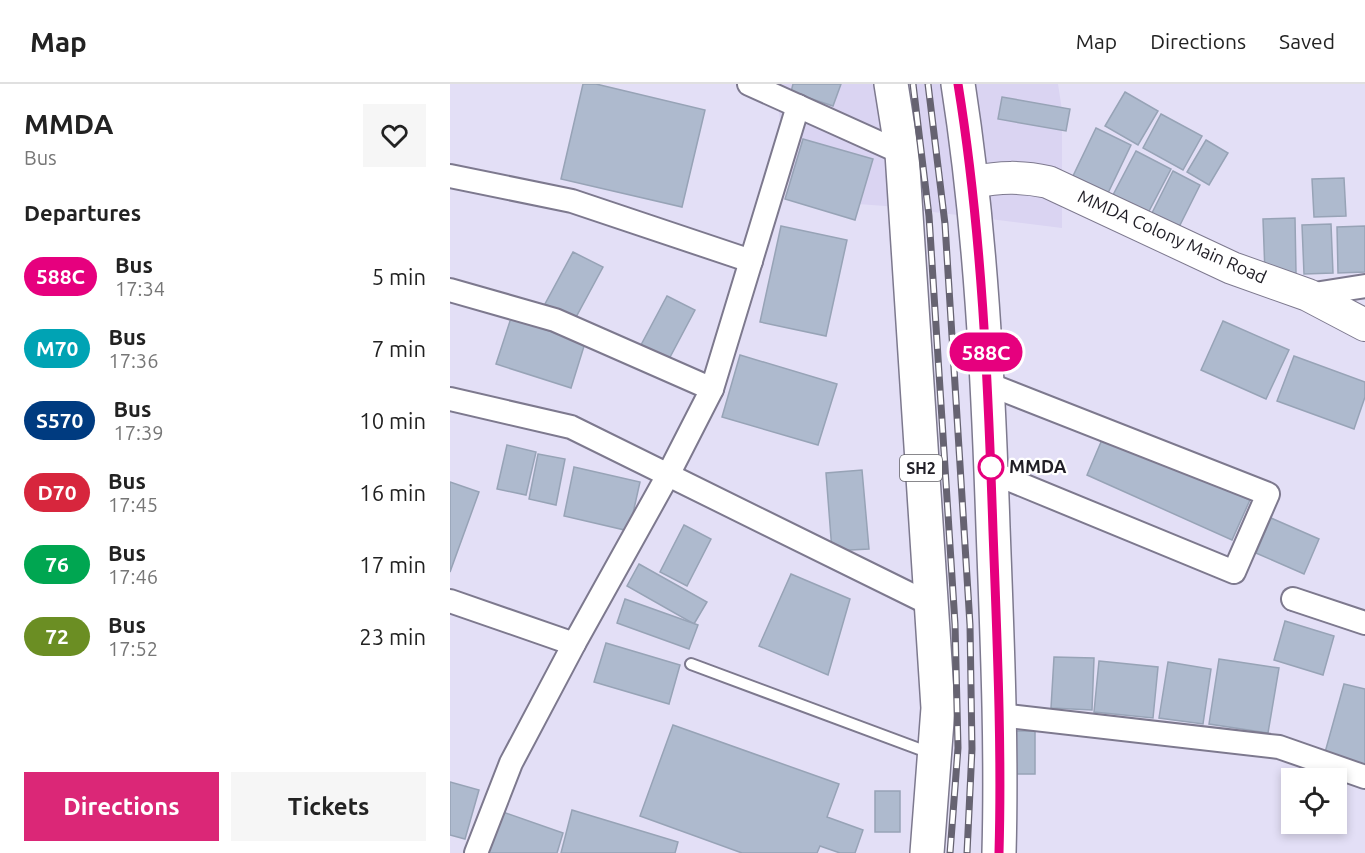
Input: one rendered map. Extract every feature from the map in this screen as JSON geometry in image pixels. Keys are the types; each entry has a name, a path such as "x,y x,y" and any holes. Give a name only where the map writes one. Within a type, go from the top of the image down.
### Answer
{"main road":[{"name":"SH2","path":"891,84 903,153 938,708 927,853"},
{"path":"958,84 973,182 988,384 1000,715 999,853"}],"street":[{"path":"749,84 903,153"},
{"path":"476,853 511,763 668,475 712,389 798,106"},
{"path":"450,176 572,201 751,261"},
{"name":"MMDA Colony Main Road","path":"973,182 1001,176 1026,177 1048,182 1232,268 1308,295 1365,325"},
{"path":"1308,295 1365,286"},
{"path":"450,290 555,320 712,389"},
{"path":"988,384 1268,494 1234,572 991,472"},
{"path":"450,399 571,427 930,604"},
{"path":"1293,599 1365,623"},
{"path":"450,601 574,644"},
{"path":"1000,715 1278,747 1365,777"}],"lane":[{"path":"691,664 935,754"}],"shaded area":[{"path":"775,84 1058,84 1062,110 1062,228 885,206 791,199"}],"building":[{"path":"583,84 596,84 705,110 682,207 561,179"},
{"path":"793,84 841,84 833,106 791,92"},
{"path":"1125,92 1158,111 1138,145 1105,126"},
{"path":"1002,97 1070,109 1066,131 998,119"},
{"path":"1161,114 1202,136 1183,170 1143,148"},
{"path":"1096,128 1131,145 1108,193 1073,176"},
{"path":"803,139 873,159 855,220 785,199"},
{"path":"1206,140 1228,153 1209,185 1187,172"},
{"path":"1136,151 1171,169 1148,213 1113,195"},
{"path":"1173,171 1200,185 1178,229 1151,215"},
{"path":"1344,178 1346,216 1314,217 1312,179"},
{"path":"1295,218 1296,273 1265,273 1263,219"},
{"path":"1331,224 1333,273 1304,274 1302,225"},
{"path":"781,226 847,240 826,336 760,322"},
{"path":"1365,226 1365,272 1338,273 1337,227"},
{"path":"573,252 603,267 575,319 545,304"},
{"path":"667,296 695,310 669,359 641,345"},
{"path":"511,318 585,343 571,388 496,364"},
{"path":"1223,321 1289,350 1266,399 1201,370"},
{"path":"740,355 837,384 818,445 722,417"},
{"path":"1294,356 1365,382 1365,397 1354,429 1277,401"},
{"path":"1104,435 1250,500 1232,540 1087,475"},
{"path":"507,445 536,452 526,495 497,489"},
{"path":"538,454 565,459 556,505 529,499"},
{"path":"574,467 640,482 629,531 564,516"},
{"path":"862,470 869,549 832,551 826,473"},
{"path":"450,482 479,492 450,572"},
{"path":"1271,518 1319,539 1304,574 1256,553"},
{"path":"684,525 711,539 687,586 660,572"},
{"path":"639,564 707,602 694,624 627,586"},
{"path":"791,574 850,599 828,675 759,646"},
{"path":"625,599 698,625 689,649 617,623"},
{"path":"1285,621 1334,636 1323,675 1274,660"},
{"path":"606,643 680,665 669,704 594,682"},
{"path":"1054,657 1094,658 1092,710 1051,708"},
{"path":"1219,659 1279,668 1268,733 1209,724"},
{"path":"1099,661 1158,667 1153,718 1094,712"},
{"path":"1168,662 1211,669 1203,724 1159,718"},
{"path":"1344,684 1365,689 1365,768 1324,756"},
{"path":"673,725 839,784 827,817 863,830 855,853 840,853 820,846 817,853 742,853 640,816"},
{"path":"1008,731 1035,731 1035,774 1008,774"},
{"path":"450,782 479,790 465,839 450,835"},
{"path":"875,791 900,791 900,832 875,832"},
{"path":"572,810 678,842 675,853 561,853"},
{"path":"500,811 563,833 557,853 484,853"}],"railway":[{"path":"913,84 929,216 955,624 958,748 950,853"},
{"path":"928,84 945,224 970,625 972,749 967,853"}],"bus line":[{"name":"588C","path":"958,84 973,182 988,384 1000,715 999,853"}],"place":[{"name":"MMDA","path":"991,467"}]}
